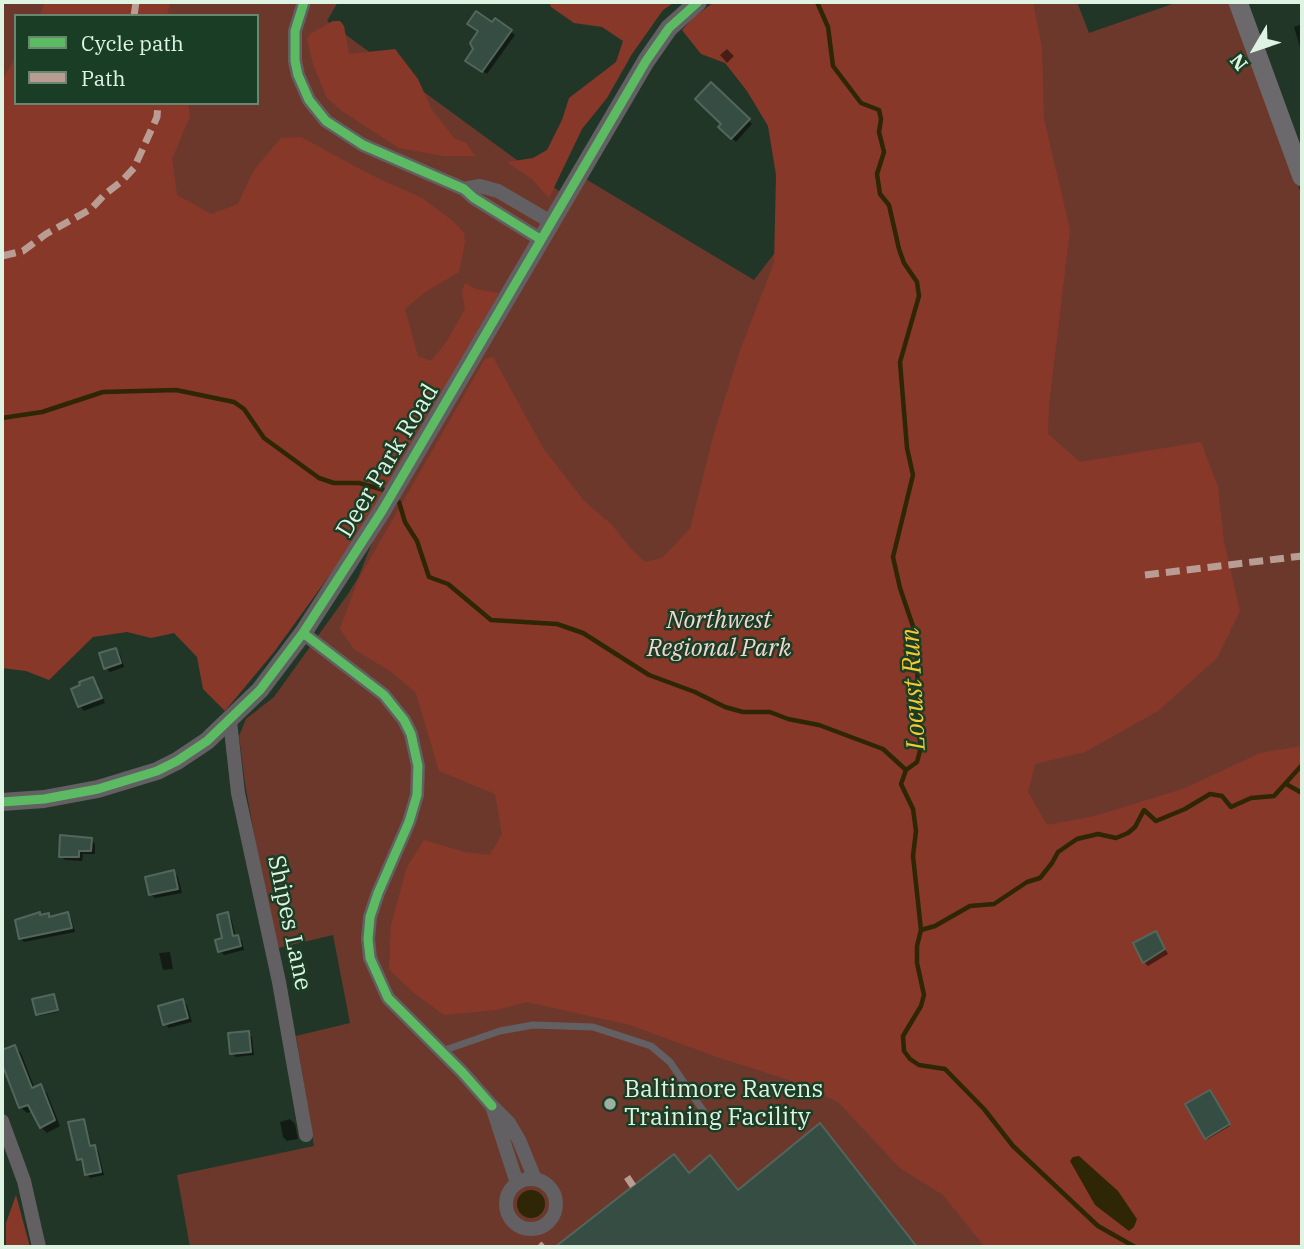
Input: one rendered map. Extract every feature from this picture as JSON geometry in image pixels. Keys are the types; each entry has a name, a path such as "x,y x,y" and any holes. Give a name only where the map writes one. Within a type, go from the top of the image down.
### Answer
{"main road":[{"path":"1238,2 1302,177"}],"street":[{"path":"304,2 295,31 295,61 303,87 317,111 336,130 363,145 464,189 540,239"},
{"name":"Deer Park Road","path":"2,802 73,794 145,776 186,755 230,721 261,690 303,633 400,482 540,239 654,49 669,28 698,2"},
{"path":"464,189 480,186 498,191 551,222"},
{"path":"303,633 384,695 404,720 411,734 418,765 417,795 409,822 370,917 370,958 388,998 509,1123 535,1179 550,1187 556,1202 553,1218 541,1228 524,1229 517,1226 507,1213 507,1196 517,1183 535,1179"},
{"name":"Shipes Lane","path":"230,721 238,793 279,982 306,1135"},
{"path":"492,1106 517,1183"},
{"path":"2,1121 24,1181 39,1247"}],"lane":[{"path":"441,1052 500,1031 533,1025 593,1027 651,1046 670,1062 704,1112"}],"green space":[{"name":"Northwest Regional Park","path":"2,2 338,2 327,21 570,199 584,178 754,280 967,2 1077,2 1089,33 1178,2 1229,2 1302,196 1302,765 1135,1247 190,1247 177,1175 314,1146 296,1036 350,1023 333,935 274,949 239,736 246,719 274,697 348,594 358,578 376,533 2,659"},
{"path":"45,2 170,2 167,14 41,14"},
{"path":"549,2 675,2 663,10 632,54 607,98 582,129 549,198 532,179 507,162 533,158 547,150 562,120 569,98 616,62 623,41 602,27 574,23 551,7"},
{"path":"714,2 1033,2 1042,48 1044,119 1070,230 1049,405 1048,434 1080,462 1201,442 1218,487 1224,542 1240,611 1217,658 1158,711 1085,752 1035,764 1028,792 1047,825 1095,816 1185,788 1260,753 1302,746 1302,1247 985,1247 943,1195 900,1168 838,1102 792,1081 630,1025 527,1002 496,1010 444,1015 413,992 389,969 391,925 407,867 424,840 464,852 490,855 502,834 495,794 439,771 416,693 393,673 354,649 340,629 358,580 485,359 493,357 543,448 584,501 612,525 645,562 662,558 690,529 714,433 741,348 774,263 776,175 768,126 747,91 725,63 701,54 682,30"},
{"path":"333,21 340,21 344,26 349,54 395,49 418,79 432,110 454,138 466,143 475,156 443,156 399,148 342,111 327,98 313,64 307,39 310,34"},
{"path":"14,60 14,105 188,105 190,116 172,159 177,195 211,214 238,204 254,170 281,138 301,137 371,175 422,198 454,222 464,233 465,242 459,272 425,292 405,309 418,356 431,361 447,341 465,309 462,292 465,283 476,289 499,293 348,550 274,652 225,711 203,689 197,657 174,633 151,638 127,632 93,637 49,680 26,671 2,668 2,80"},
{"path":"16,1195 30,1247 6,1247 6,1223"}],"shaded area":[{"path":"1079,1156 1118,1191 1137,1219 1129,1231 1095,1205 1070,1161"},
{"path":"531,1190 541,1194 545,1204 541,1214 531,1218 521,1214 517,1204 521,1194"}],"building":[{"path":"476,11 492,22 495,18 512,30 482,72 465,61 473,49 470,43 478,31 467,24"},
{"path":"711,82 750,119 731,139 718,127 721,124 695,99"},
{"path":"116,648 121,663 104,669 99,653"},
{"path":"93,677 102,698 78,707 71,689 80,685 79,682"},
{"path":"60,835 92,838 91,851 79,851 79,857 59,857"},
{"path":"174,870 178,889 149,895 145,877"},
{"path":"40,912 40,915 49,913 49,917 68,912 72,928 19,939 15,920"},
{"path":"228,912 233,936 238,935 241,946 218,952 215,940 222,938 217,915"},
{"path":"1156,931 1165,949 1143,963 1133,943"},
{"path":"54,994 58,1010 36,1015 32,999"},
{"path":"183,999 188,1018 163,1025 158,1006"},
{"path":"249,1031 251,1052 230,1054 228,1033"},
{"path":"15,1045 32,1088 41,1084 55,1120 40,1128 28,1105 19,1108 2,1064 2,1050"},
{"path":"1210,1090 1230,1124 1205,1139 1185,1104"},
{"path":"84,1119 90,1146 95,1145 101,1172 85,1175 82,1159 77,1160 68,1122"},
{"path":"820,1123 917,1247 555,1247 674,1154 689,1173 710,1155 738,1190"}],"waterway":[{"name":"Locust Run","path":"817,2 828,27 833,66 861,103 879,110 879,132 884,152 877,174 880,194 889,205 899,249 904,263 917,282 919,296 900,362 907,448 913,475 893,557 917,638 918,724 921,747 917,762 906,770 901,784 913,809 916,831 913,856 921,930 917,963 924,995 921,1006 903,1036 904,1051 919,1065 945,1069 984,1109 1013,1146 1098,1226 1135,1247"},
{"path":"2,418 42,412 103,392 176,390 234,402 244,409 264,438 319,478 334,483 359,483 384,490"},
{"path":"399,502 405,522 417,541 429,577 448,584 491,620 557,624 583,633 649,675 695,692 725,707 743,712 770,712 788,719 819,725 883,749 906,770"},
{"path":"921,930 935,926 970,906 994,904 1027,882 1040,878 1058,852 1077,839 1098,834 1116,838 1135,827 1144,810 1156,821 1185,809 1210,794 1222,796 1231,807 1251,798 1274,796 1302,765"},
{"path":"1286,784 1302,793"}],"marked path":[{"path":"134,14 136,2"},
{"path":"2,256 23,251 46,234 91,209 122,181 134,168 157,117 158,105"},
{"path":"1145,575 1302,556"},
{"path":"627,1177 633,1186"},
{"path":"539,1244 542,1247"}],"cycle path":[{"path":"304,2 295,31 295,61 309,100 326,121 363,145 464,189 540,239"},
{"path":"2,802 44,799 98,789 157,771 207,741 260,690 303,633 382,511 646,61 669,28 698,2"},
{"path":"303,633 384,695 404,720 411,734 418,766 417,795 409,822 370,917 370,958 388,998 492,1106"}],"place":[{"name":"Baltimore Ravens Training Facility","path":"610,1104"}]}
